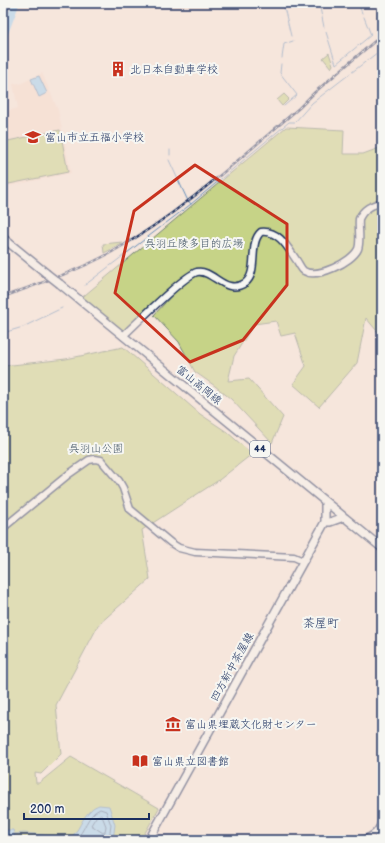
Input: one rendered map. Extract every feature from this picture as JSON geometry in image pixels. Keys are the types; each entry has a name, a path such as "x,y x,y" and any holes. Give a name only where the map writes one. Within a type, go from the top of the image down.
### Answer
{"main road":[{"name":"富山高岡線","path":"3,238 382,548"},
{"name":"四方新中茶屋線","path":"149,840 325,522 325,502"},
{"path":"325,522 330,522 344,517"}],"street":[{"path":"123,336 178,285 193,274 203,272 226,286 238,286 244,283 249,279 256,241 258,234 261,232 268,232 278,236 287,246 303,270 320,272 344,263 358,249 360,215 373,205 382,202"},
{"path":"3,528 69,474 89,460 95,459 101,460 119,481 130,509 179,548 195,552 294,557 303,561"},
{"path":"363,840 378,831 382,821"}],"highlighted area":[{"path":"195,165 287,224 287,285 243,340 190,362 115,293 134,211"}],"shaded area":[{"name":"富山市立五福小学校","path":"42,73 58,110 71,173 5,187 3,185 3,112 18,108 13,84 20,84"}],"green space":[{"path":"329,53 333,65 331,68 323,58"},
{"path":"284,94 289,99 282,106 277,100"},
{"name":"呉羽丘陵多目的広場","path":"286,127 344,130 343,154 363,154 382,147 382,337 366,318 357,363 319,407 293,384 306,366 295,333 281,336 276,321 254,324 234,356 228,381 249,379 283,417 272,443 231,399 195,372 179,342 154,315 185,281 205,272 193,274 179,285 123,336 79,300"},
{"path":"60,130 68,172 4,185 3,142"},
{"path":"122,242 122,244 104,253 103,244"},
{"name":"呉羽山公園","path":"123,347 200,414 227,432 252,454 219,480 142,530 150,579 99,624 56,705 61,754 41,774 35,773 36,783 39,783 71,757 159,808 141,840 3,840 3,366 66,359"}],"water":[{"path":"39,76 47,93 39,97 31,79"},
{"path":"99,805 109,806 115,825 113,840 95,840 90,835 86,840 70,840 69,839 76,832 88,813"},
{"path":"13,830 15,837 12,840 5,836 4,831"}],"waterway":[{"path":"3,37 16,3"},
{"path":"283,3 291,36"},
{"path":"319,3 324,27"},
{"path":"358,3 362,13"},
{"path":"326,32 336,64 371,35 364,17"},
{"path":"282,58 284,44 293,41"},
{"path":"85,285 191,204 289,122 295,122 312,103 382,49"},
{"path":"281,64 280,73 297,95 284,106"},
{"path":"170,150 170,155"},
{"path":"169,160 187,199 191,204"},
{"path":"3,333 23,327 62,308"},
{"path":"15,834 24,833 71,838"}],"railway":[{"path":"3,297 99,259 137,237 162,220 232,166 382,35"}],"place":[{"name":"北日本自動車学校","path":"118,69"},
{"name":"富山市立五福小学校","path":"33,137"},
{"name":"富山県埋蔵文化財センター","path":"173,724"},
{"name":"富山県立図書館","path":"140,761"}],"district":[{"name":"茶屋町","path":"321,623"}]}
